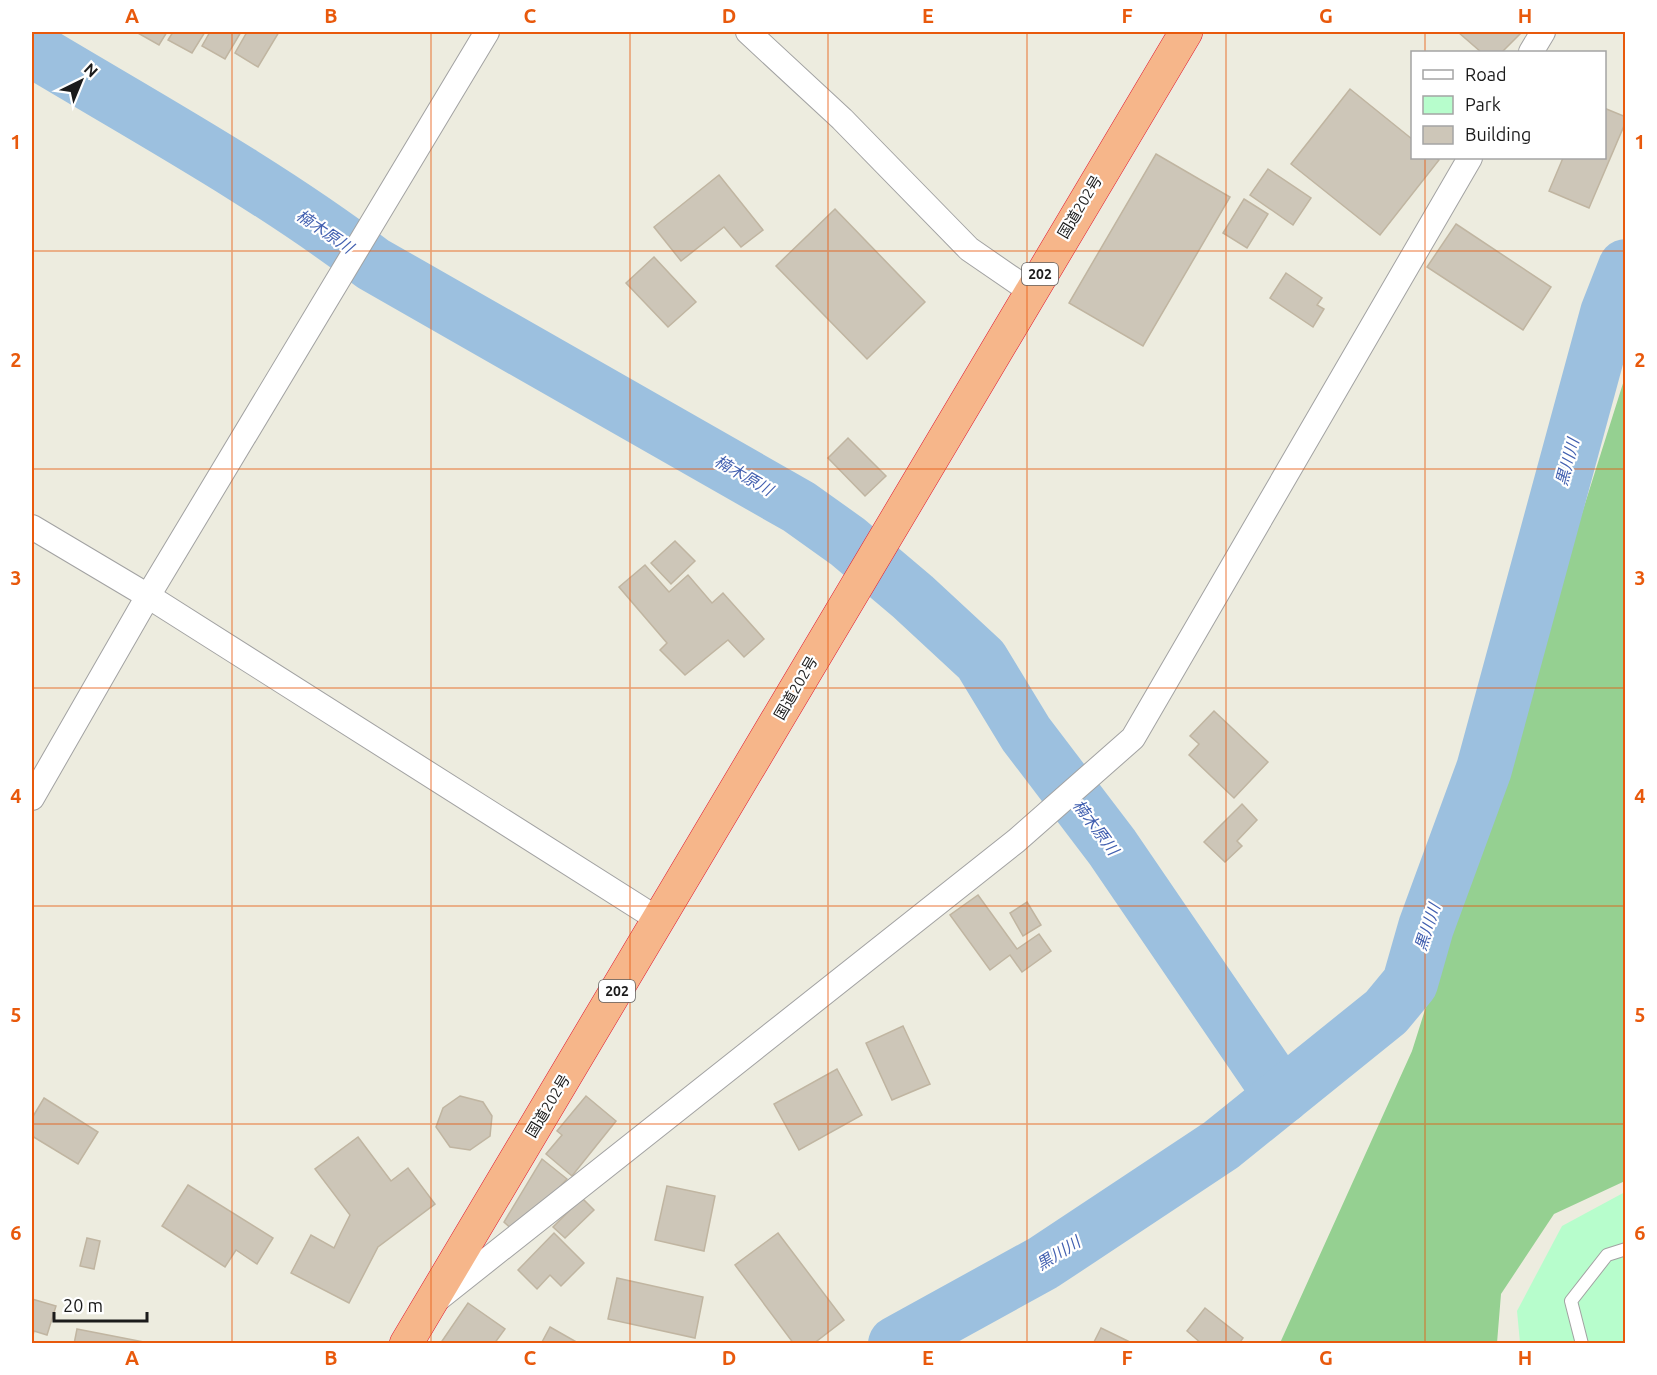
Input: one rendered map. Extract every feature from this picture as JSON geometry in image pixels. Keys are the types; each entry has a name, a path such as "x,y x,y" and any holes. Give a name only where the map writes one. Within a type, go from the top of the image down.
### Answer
{"highway":[{"name":"国道202号","path":"406,1344 1186,32"}],"street":[{"path":"32,798 148,596 384,199 487,32"},
{"path":"1532,51 1543,32"},
{"path":"758,34 969,249 1030,291"},
{"path":"428,1307 1016,841 1133,738 1469,159"},
{"path":"32,527 148,596 659,920"}],"lane":[{"path":"1582,1344 1571,1301 1607,1255 1626,1248"}],"green space":[{"path":"1625,377 1625,1181 1554,1214 1501,1294 1497,1343 1280,1343 1412,1051"},
{"path":"1625,1192 1625,1343 1520,1343 1517,1311 1562,1226"}],"building":[{"path":"136,32 167,32 159,45"},
{"path":"173,32 205,32 192,53 168,40"},
{"path":"210,32 241,32 225,59 202,46"},
{"path":"247,32 279,32 258,67 235,53"},
{"path":"1458,32 1522,32 1503,51 1480,51"},
{"path":"1350,89 1411,138 1411,159 1439,160 1380,235 1291,164"},
{"path":"1606,109 1626,117 1589,208 1549,191 1563,159 1606,159"},
{"path":"1156,154 1230,197 1143,346 1069,303"},
{"path":"1268,169 1311,198 1293,225 1250,195"},
{"path":"719,175 763,230 741,247 724,227 681,261 654,227"},
{"path":"1244,199 1268,214 1247,248 1223,233"},
{"path":"835,209 925,302 867,359 776,266"},
{"path":"1456,224 1551,287 1523,330 1427,267"},
{"path":"654,257 696,302 668,327 626,283"},
{"path":"1286,273 1322,298 1317,305 1324,309 1313,327 1270,298"},
{"path":"848,438 886,476 865,496 828,458"},
{"path":"675,541 695,561 671,584 651,563"},
{"path":"645,565 669,592 688,575 712,603 723,593 764,639 744,657 728,640 685,675 660,650 667,643 619,587"},
{"path":"1214,711 1268,762 1234,798 1189,755 1199,744 1190,736"},
{"path":"1242,804 1257,820 1237,841 1242,846 1225,862 1204,842"},
{"path":"978,895 1017,949 1039,934 1051,951 1022,972 1010,955 990,970 950,915"},
{"path":"1027,902 1041,925 1023,936 1010,913"},
{"path":"903,1026 930,1084 892,1100 866,1043"},
{"path":"837,1069 862,1115 799,1150 774,1104"},
{"path":"460,1096 483,1102 492,1116 490,1136 470,1150 450,1147 436,1127 443,1108"},
{"path":"586,1096 616,1121 572,1176 546,1154 562,1135 557,1131"},
{"path":"44,1098 98,1132 78,1164 32,1136 32,1118"},
{"path":"358,1137 391,1181 408,1168 435,1204 378,1247 349,1303 291,1273 311,1235 334,1248 350,1215 315,1169"},
{"path":"542,1159 567,1179 516,1233 504,1222"},
{"path":"188,1185 273,1238 257,1264 236,1250 225,1267 162,1226"},
{"path":"667,1186 715,1196 704,1251 655,1240"},
{"path":"582,1198 594,1210 565,1238 553,1227"},
{"path":"554,1233 584,1263 561,1286 550,1275 537,1289 518,1270"},
{"path":"778,1233 844,1320 813,1344 794,1344 735,1265"},
{"path":"87,1238 100,1241 94,1269 80,1266"},
{"path":"617,1278 703,1297 695,1338 608,1319"},
{"path":"32,1299 56,1306 47,1335 34,1331 32,1339"},
{"path":"468,1303 505,1329 494,1344 440,1344"},
{"path":"1205,1308 1243,1338 1239,1344 1202,1344 1187,1331"},
{"path":"550,1327 580,1344 541,1344"},
{"path":"1101,1328 1134,1344 1093,1344"},
{"path":"77,1329 154,1344 74,1344"}],"waterway":[{"name":"楠木原川","path":"32,49 291,206 373,264 799,507 848,542 913,597 981,660 1026,734 1112,847 1282,1096"},
{"name":"黒川川","path":"896,1344 1043,1263 1221,1145 1386,1012 1410,983 1426,927 1484,769 1608,313 1626,267"}]}
